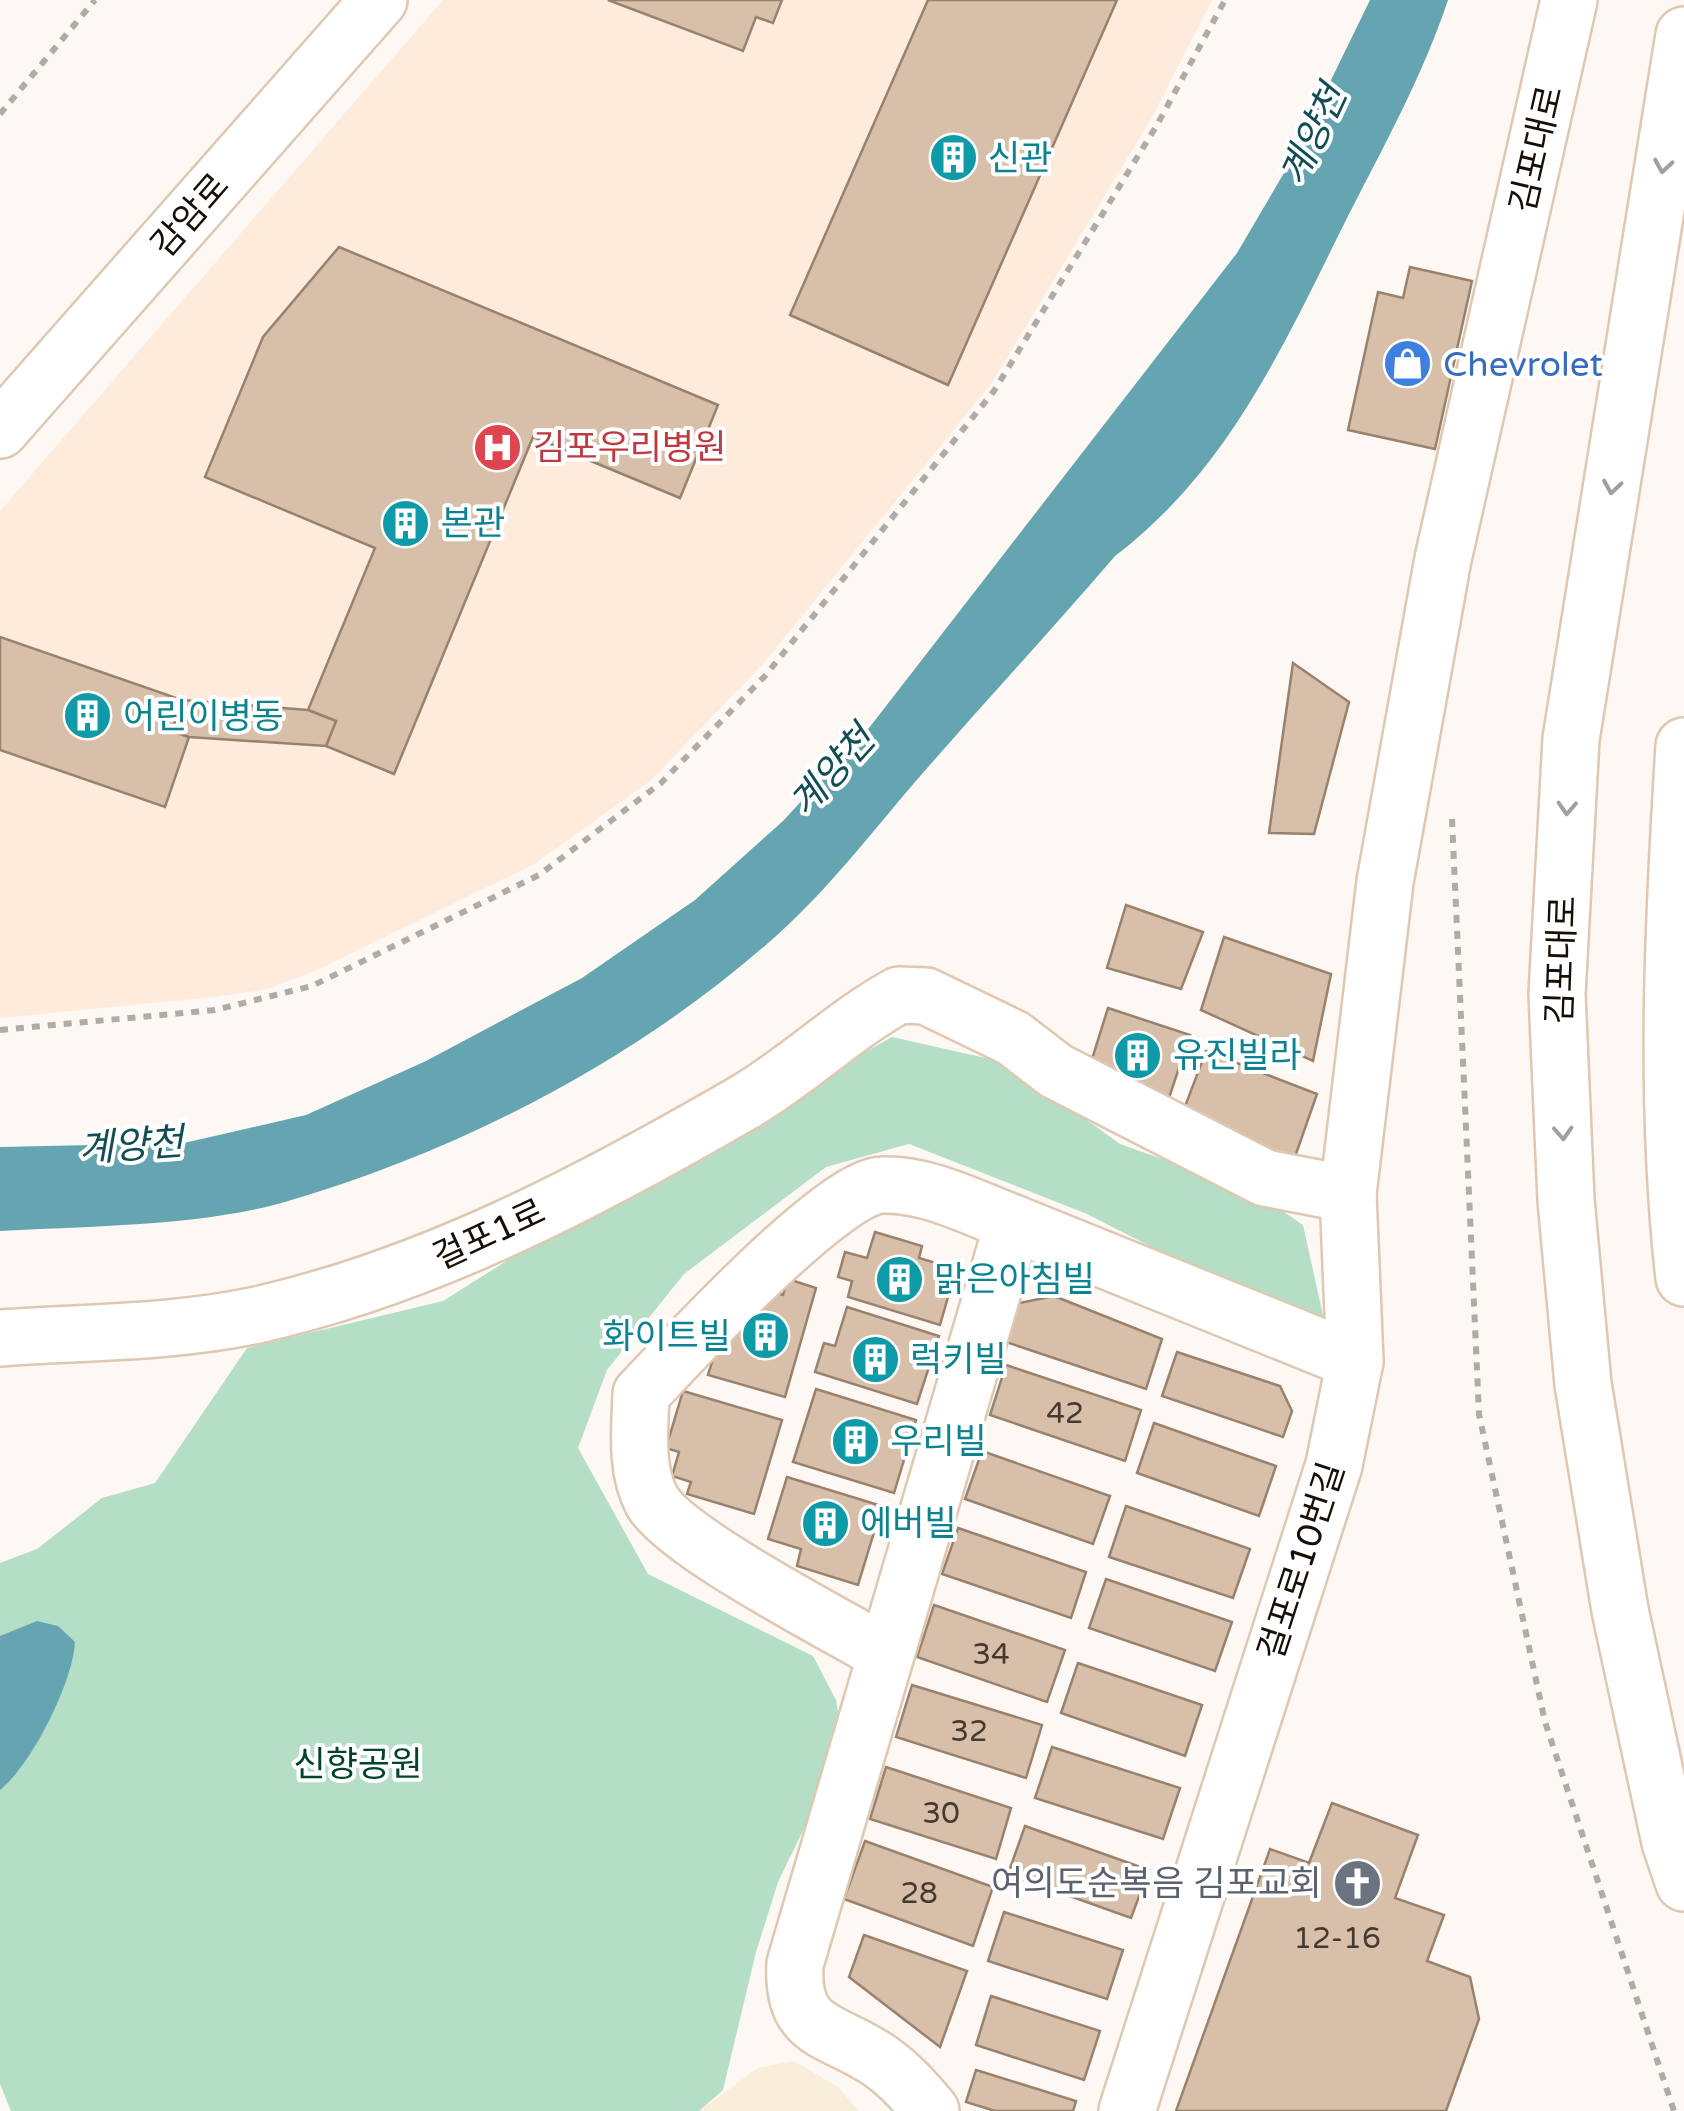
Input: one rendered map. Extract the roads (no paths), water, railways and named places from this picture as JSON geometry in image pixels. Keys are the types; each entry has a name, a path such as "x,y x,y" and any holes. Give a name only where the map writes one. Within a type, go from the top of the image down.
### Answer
{"main road":[{"name":"감암로","path":"0,430 379,0"},
{"name":"김포대로","path":"1355,1362 1348,1194 1386,882 1443,559 1569,0"},
{"name":"김포대로","path":"1684,35 1572,739 1557,994 1566,1200 1583,1384 1620,1610 1670,1842 1684,1882"},
{"path":"1684,746 1670,962 1678,1222 1684,1278"},
{"name":"걸포1로","path":"0,1338 176,1326 256,1315 413,1270 653,1155 764,1091 873,1009 899,995 926,996 1013,1038 1056,1071 1265,1178 1348,1194"},
{"path":"886,1654 699,1544 652,1502 638,1448 641,1394 744,1286 839,1206 878,1184 924,1190 1355,1362"},
{"path":"931,2111 907,2083 878,2060 812,2024 793,1996 794,1964 1013,1223"},
{"name":"걸포로10번길","path":"1127,2111 1334,1465 1355,1362"}],"water":[{"name":"계양천","path":"1370,0 1448,0 1403,109 1252,400 1191,484 1115,556 826,886 767,944 715,987 601,1064 478,1130 350,1181 285,1202 218,1216 0,1231 0,1147 184,1143 306,1115 426,1061 582,978 695,900 783,821 869,728 1237,253 1294,156"},
{"path":"37,1621 58,1626 75,1642 73,1659 49,1721 25,1762 0,1790 0,1636"}],"place":[{"name":"신관","path":"953,158"},
{"name":"Chevrolet","path":"1408,364"},
{"name":"김포우리병원","path":"498,447"},
{"name":"본관","path":"406,523"},
{"name":"어린이병동","path":"88,716"},
{"name":"유진빌라","path":"1138,1055"},
{"name":"맑은아침빌","path":"899,1279"},
{"name":"화이트빌","path":"766,1336"},
{"name":"럭키빌","path":"875,1359"},
{"name":"우리빌","path":"855,1441"},
{"name":"에버빌","path":"825,1523"},
{"name":"여의도순복음 김포교회","path":"1357,1883"}],"park label":[{"name":"신향공원","path":"358,1764"}]}
